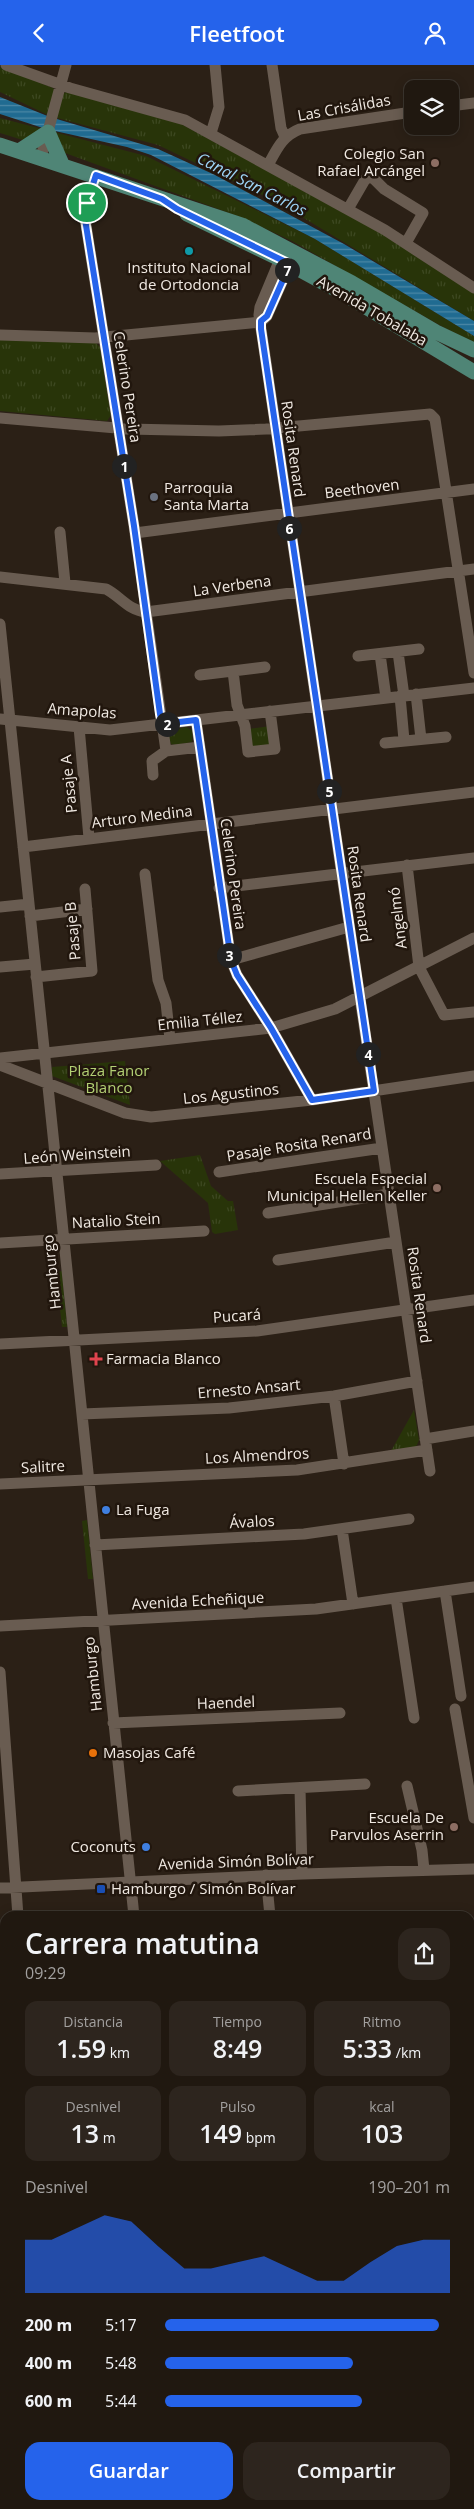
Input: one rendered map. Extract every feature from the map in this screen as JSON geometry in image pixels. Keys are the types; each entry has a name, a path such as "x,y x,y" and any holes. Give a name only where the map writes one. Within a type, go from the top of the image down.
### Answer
{"main road":[{"path":"19,151 48,131 62,164"},
{"name":"Avenida Tobalaba","path":"0,145 96,175 162,199 214,228 288,258 474,350"},
{"name":"Avenida Tobalaba","path":"288,258 474,372"}],"street":[{"path":"6,65 61,85 178,117 211,133 348,209 406,243 474,288"},
{"path":"41,157 66,65"},
{"path":"211,133 220,107 215,65"},
{"path":"272,65 281,128 285,137"},
{"path":"459,105 474,103"},
{"name":"Las Crisálidas","path":"268,165 285,137 300,129 404,113"},
{"name":"Celerino Pereira","path":"96,175 87,203 85,219 135,533 162,724"},
{"path":"348,209 366,178 373,178 384,189 423,213 406,243"},
{"name":"Rosita Renard","path":"288,258 260,307 261,321 274,428 317,705 430,1471"},
{"path":"0,335 104,337 261,321"},
{"path":"0,418 118,428 190,431 274,428 424,414 432,415 474,673"},
{"name":"Beethoven","path":"135,533 474,489"},
{"path":"60,532 65,583"},
{"name":"La Verbena","path":"146,612 474,569"},
{"path":"0,577 106,589 115,593 133,609 146,612"},
{"name":"Hamburgo","path":"0,624 5,719 23,847 134,1911"},
{"path":"358,656 419,649"},
{"path":"398,652 407,695 421,739"},
{"path":"380,654 386,698"},
{"path":"200,675 265,667"},
{"path":"233,671 237,705 245,726 248,752 276,749 270,711"},
{"name":"Amapolas","path":"5,719 110,730 474,688"},
{"path":"404,741 407,695"},
{"name":"Celerino Pereira","path":"196,720 231,960 237,975 271,1028 312,1100"},
{"path":"162,724 166,751"},
{"name":"Pasaje A","path":"79,727 89,838"},
{"path":"385,743 446,737"},
{"path":"153,775 152,761 166,751 200,747"},
{"name":"Arturo Medina","path":"23,847 474,792"},
{"path":"219,888 474,858"},
{"name":"Angelmó","path":"407,865 419,967 441,1013 448,1016 474,1012"},
{"path":"146,873 158,980 166,1003 170,1039"},
{"name":"Pasaje B","path":"36,977 92,971 85,889"},
{"path":"0,907 29,903"},
{"path":"30,916 87,909"},
{"path":"231,960 349,927"},
{"name":"Emilia Téllez","path":"0,1058 271,1028 307,1019 359,997 474,938"},
{"path":"0,967 35,964"},
{"name":"Los Agustinos","path":"0,1065 124,1113 142,1117 160,1117 312,1100 474,1076"},
{"name":"Pasaje Rosita Renard","path":"220,1173 382,1148"},
{"name":"León Weinstein","path":"0,1174 156,1165"},
{"path":"268,1213 389,1195"},
{"name":"Natalio Stein","path":"0,1243 204,1231"},
{"path":"278,1260 396,1242"},
{"name":"Pucará","path":"0,1344 257,1331 474,1300"},
{"name":"Ernesto Ansart","path":"82,1414 229,1408 334,1396 417,1381"},
{"path":"334,1396 344,1464"},
{"name":"Los Almendros","path":"88,1479 297,1470 344,1464 474,1431"},
{"name":"Salitre","path":"0,1484 88,1479"},
{"name":"Ávalos","path":"95,1545 304,1534 409,1519"},
{"path":"342,1529 353,1604"},
{"name":"Avenida Echeñique","path":"0,1626 274,1612 353,1604 474,1587"},
{"path":"446,1591 461,1696"},
{"path":"396,1598 414,1717"},
{"path":"0,1672 18,1911"},
{"path":"455,1709 474,1818"},
{"name":"Haendel","path":"114,1723 340,1713"},
{"path":"238,1791 365,1784"},
{"path":"407,1786 422,1850 424,1870"},
{"path":"300,1788 302,1874"},
{"name":"Avenida Simón Bolívar","path":"0,1888 266,1875 474,1869"},
{"path":"266,1875 270,1911"}],"green space":[{"path":"0,67 53,88 55,91 66,92 181,124 379,231 474,291 474,321 279,203 158,145 50,116 0,92"},
{"path":"0,118 146,156 315,239 474,336 474,342 445,328 292,241 243,218 65,153 0,133"},
{"path":"0,339 95,342 100,347 111,415 107,421 0,411"},
{"path":"271,726 273,748 249,750 247,729"},
{"path":"186,727 193,731 192,742 171,744 168,735 169,731"},
{"name":"Plaza Fanor Blanco","path":"125,1061 130,1105 52,1076 52,1067"},
{"path":"200,1155 211,1186 228,1201 233,1201 238,1230 215,1234 212,1232 208,1203 160,1161"},
{"path":"62,1271 67,1327 62,1327 56,1272"},
{"path":"414,1410 419,1440 416,1447 391,1451"},
{"path":"87,1520 93,1579 88,1579 82,1521"}],"water":[{"path":"0,97 50,117 158,149 215,175 344,244 474,321 474,336 315,239 151,155 127,147 46,129 0,114"}],"place":[{"name":"Colegio San Rafael Arcángel","path":"435,163"},
{"name":"Instituto Nacional de Ortodoncia","path":"189,251"},
{"name":"Parroquia Santa Marta","path":"154,497"},
{"name":"Escuela Especial Municipal Hellen Keller","path":"437,1188"},
{"name":"Farmacia Blanco","path":"96,1359"},
{"name":"La Fuga","path":"106,1510"},
{"name":"Masojas Café","path":"93,1753"},
{"name":"Escuela De Parvulos Aserrin","path":"454,1827"},
{"name":"Coconuts","path":"146,1847"},
{"name":"Hamburgo / Simón Bolívar","path":"101,1889"}],"route":[{"path":"96,175 162,199 214,228 290,264 267,316 261,321 261,329 274,428 374,1091 312,1100 271,1028 237,975 231,960 227,944 196,720 162,724 134,526 85,219 87,203 96,175"}],"water label":[{"name":"Canal San Carlos","path":"252,184"}]}
